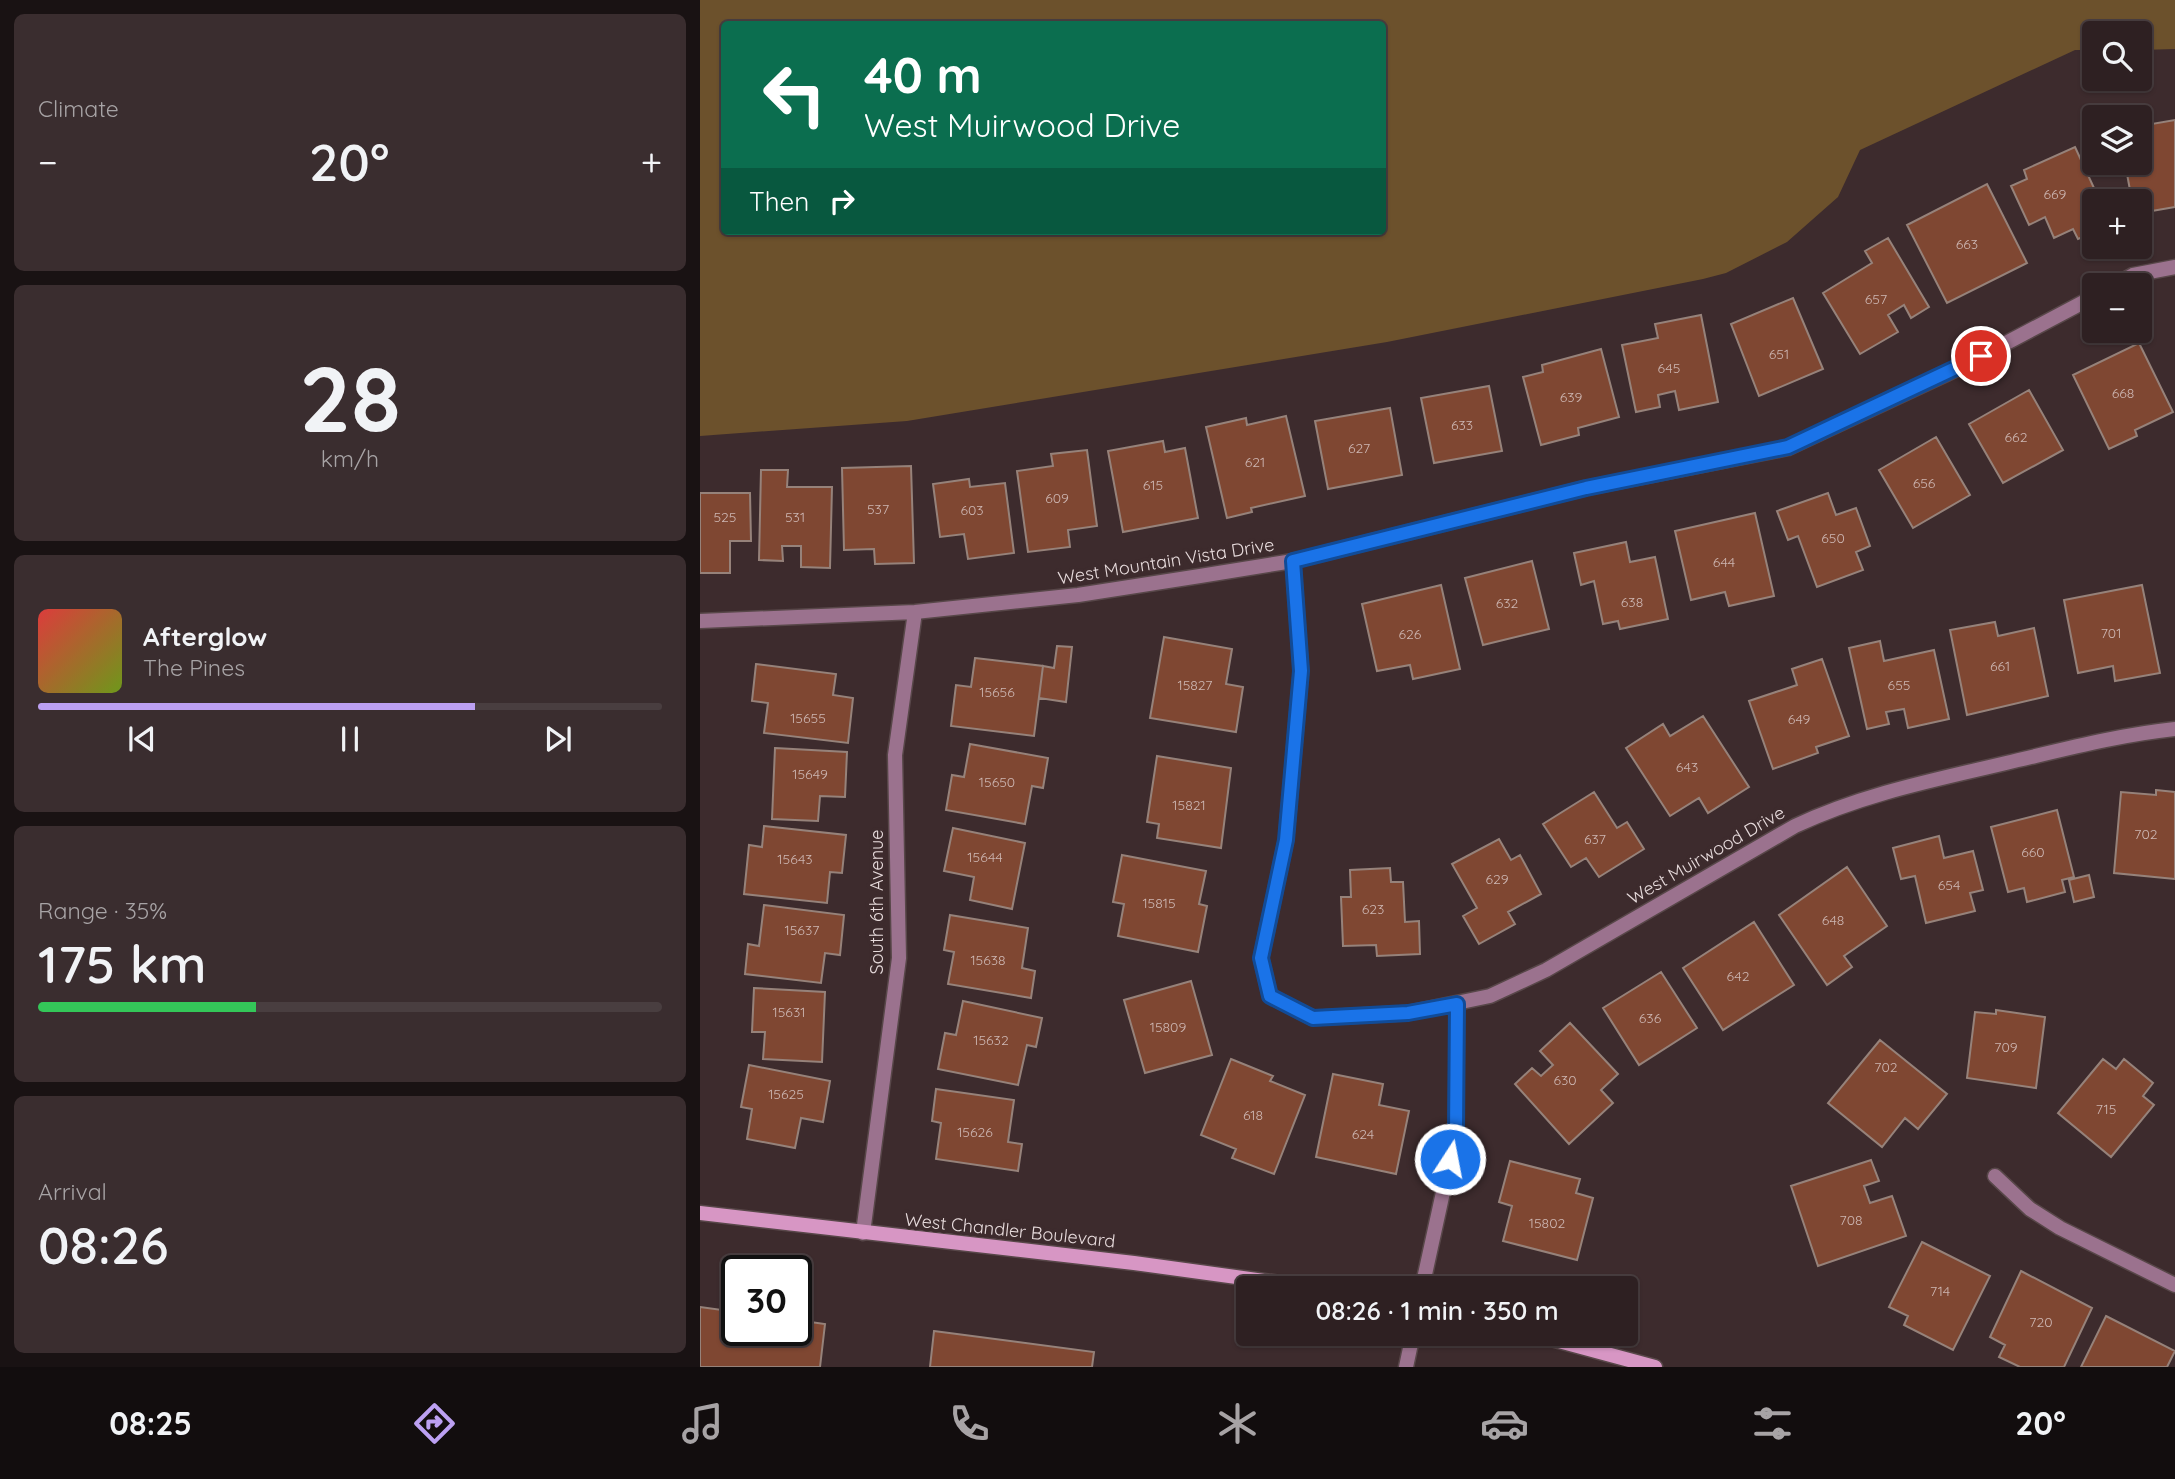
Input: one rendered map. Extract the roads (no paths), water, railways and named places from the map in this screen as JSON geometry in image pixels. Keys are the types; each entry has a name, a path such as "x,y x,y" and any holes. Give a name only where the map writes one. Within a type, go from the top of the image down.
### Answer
{"main road":[{"name":"West Chandler Boulevard","path":"700,1213 1236,1277"},
{"path":"1577,1346 1655,1367"}],"street":[{"path":"2144,273 2175,267"},
{"name":"West Mountain Vista Drive","path":"700,621 915,612 1078,595 1293,561 1586,488 1788,447 1958,368 2082,303"},
{"name":"West Muirwood Drive","path":"1293,561 1301,671 1286,840 1261,958 1270,996 1313,1018 1408,1013 1490,996 1545,970 1795,826 1837,806 1889,790 2091,744 2175,729"},
{"name":"South 6th Avenue","path":"863,1233 898,958 895,755 915,612"},
{"path":"1425,1276 1456,1133 1457,1004"},
{"path":"1995,1176 2030,1209 2060,1228 2175,1285"},
{"path":"1406,1367 1410,1346"}]}
